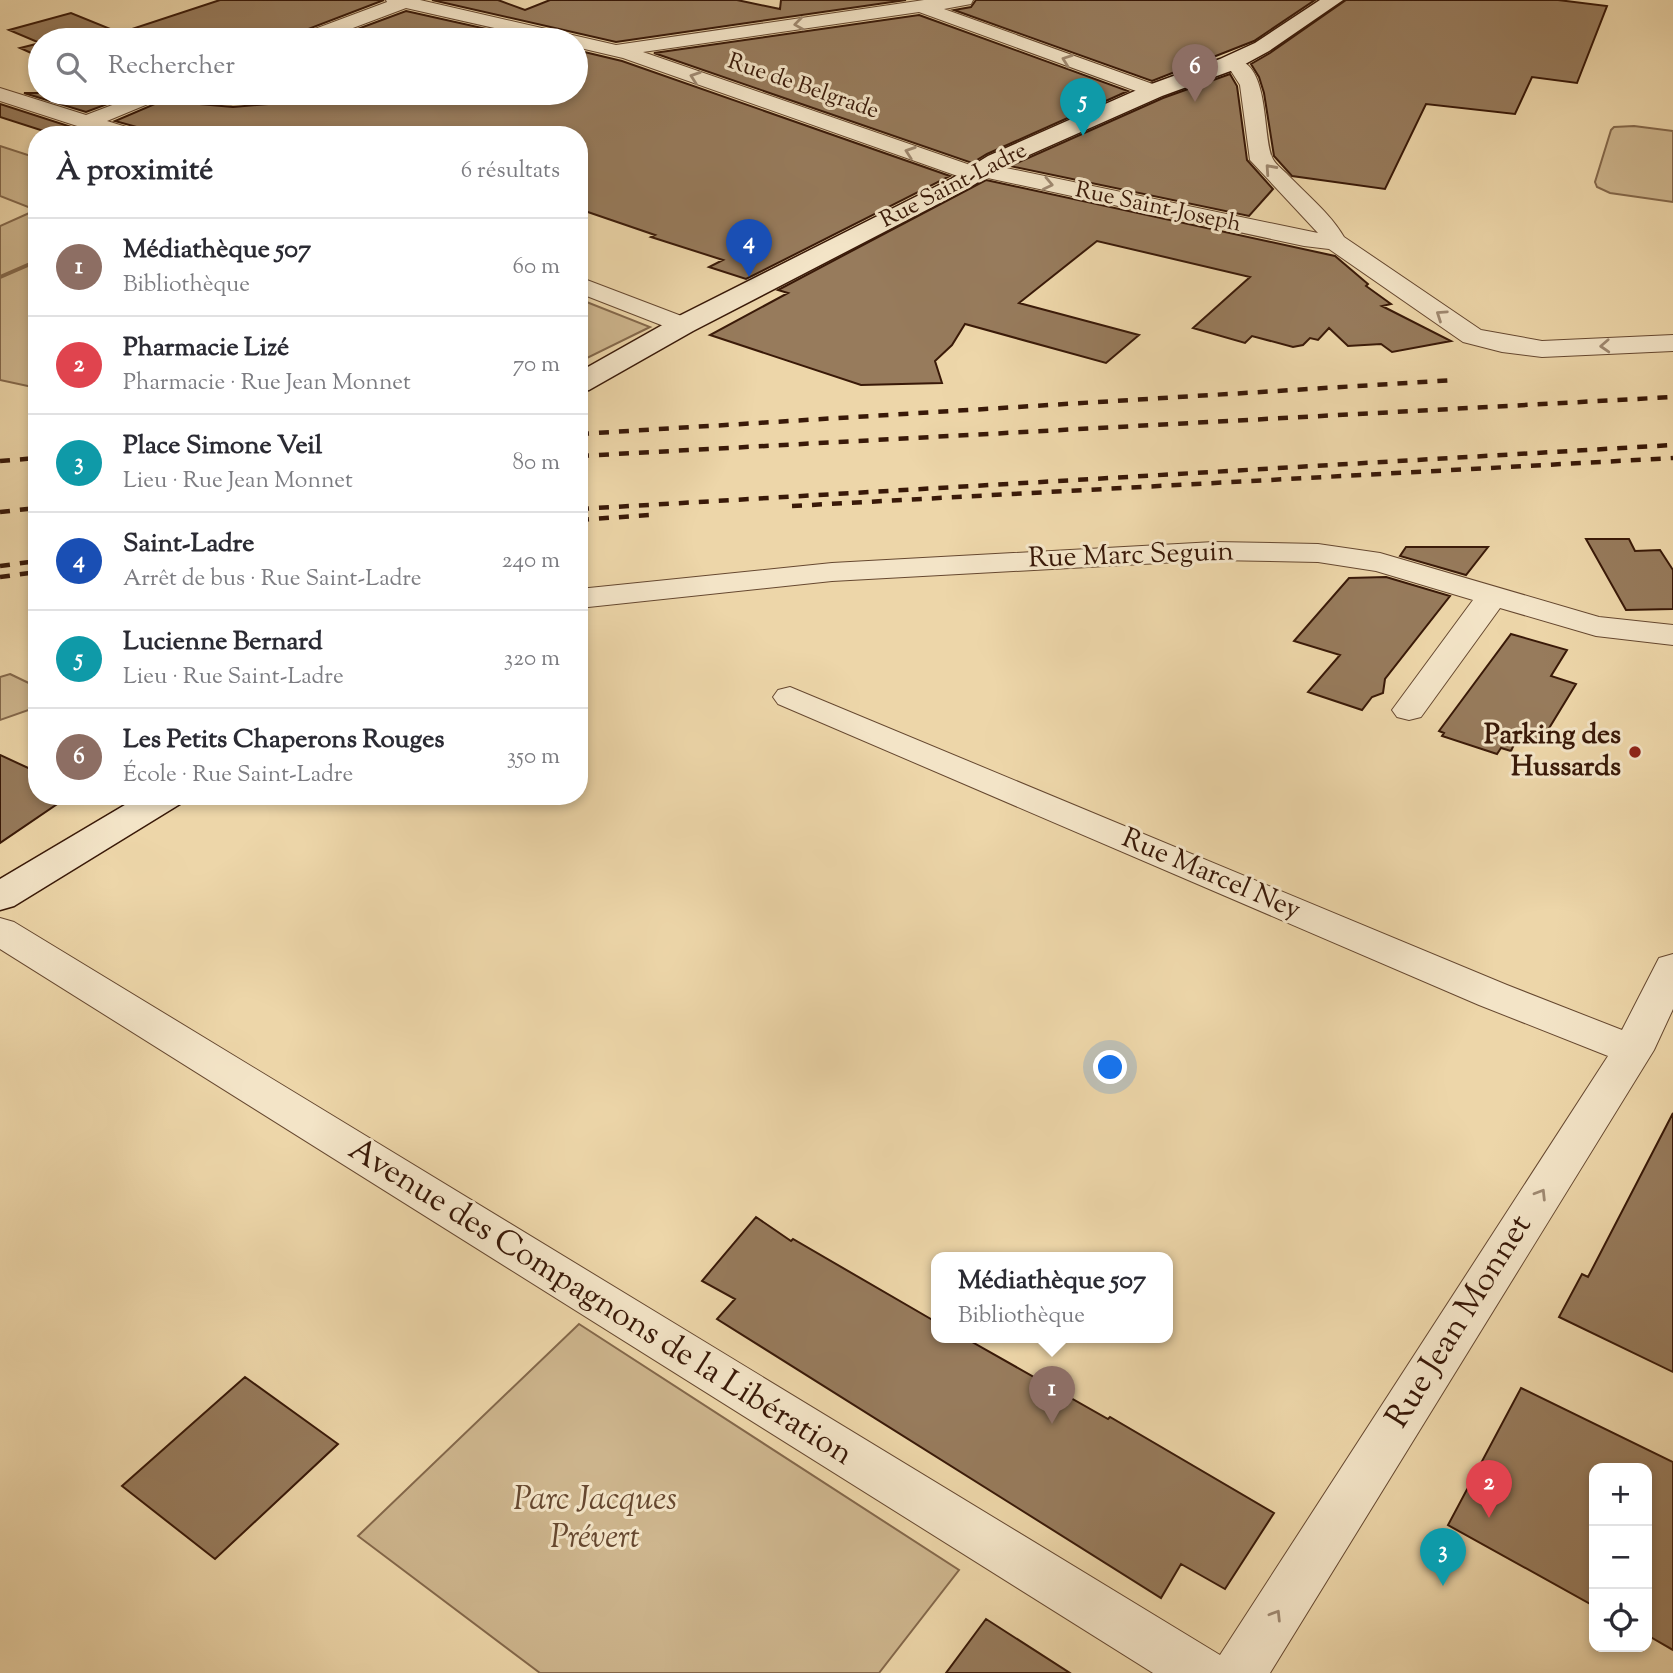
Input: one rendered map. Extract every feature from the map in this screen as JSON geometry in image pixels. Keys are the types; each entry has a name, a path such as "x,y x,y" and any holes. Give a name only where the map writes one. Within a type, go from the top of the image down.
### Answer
{"street":[{"path":"588,55 964,0"},
{"name":"Rue Saint-Ladre","path":"588,379 683,325 978,172 1154,91 1228,64 1262,47 1333,0"},
{"path":"334,28 404,1"},
{"name":"Rue de Belgrade","path":"404,1 519,28"},
{"path":"921,6 1154,91"},
{"name":"Rue de Belgrade","path":"588,44 615,50 978,172"},
{"path":"1228,64 1238,67 1250,85 1261,160 1305,207 1324,223 1335,242 1472,336 1502,344 1542,349 1673,343"},
{"path":"0,93 28,102"},
{"path":"36,105 99,126"},
{"path":"86,122 131,105"},
{"name":"Rue Saint-Joseph","path":"978,172 1304,239 1335,242"},
{"path":"588,288 683,325"},
{"name":"Rue Marc Seguin","path":"588,598 832,572 1214,551 1318,553 1355,556 1596,626 1648,635 1673,635"},
{"path":"1409,710 1492,596"},
{"name":"Rue Marcel Ney","path":"790,697 1493,995 1633,1049"},
{"path":"0,897 152,805"},
{"name":"Avenue des Compagnons de la Libération","path":"0,931 1201,1673"},
{"name":"Rue Jean Monnet","path":"1240,1673 1633,1049 1673,967"}],"green space":[{"path":"1634,126 1673,131 1673,202 1610,193 1597,187 1595,182 1611,130 1614,127"},
{"path":"0,146 28,155 28,207 0,196"},
{"path":"28,214 28,264 0,276 0,226"},
{"path":"28,266 28,386 0,380 0,278"},
{"path":"588,303 650,327 588,358"},
{"path":"10,674 28,683 28,710 0,720 0,677"},
{"name":"Parc Jacques Prévert","path":"579,1324 959,1570 879,1673 540,1673 358,1536"}],"building":[{"path":"220,0 384,0 311,28 135,28"},
{"path":"432,0 498,0 525,10 550,0 737,0 780,9 781,0 906,0 616,42 588,36 588,28 555,28"},
{"path":"976,0 1315,0 1254,41 1152,81 954,10 971,7"},
{"path":"1346,0 1558,0 1607,6 1577,83 1532,77 1515,114 1426,104 1385,189 1292,176 1274,156 1264,93 1251,64"},
{"path":"406,11 482,28 360,28"},
{"path":"71,13 108,28 28,28 28,38 9,30"},
{"path":"919,15 1128,91 972,163 654,53"},
{"path":"588,53 622,61 950,176 746,279 709,267 723,260 651,237 655,235 588,212 588,126 133,126 115,121 152,105 588,105"},
{"path":"1230,74 1237,86 1247,160 1273,189 1249,216 1010,166 1163,98"},
{"path":"0,104 68,126 28,126 0,117"},
{"path":"63,105 105,105 86,112"},
{"path":"986,180 1335,256 1368,284 1366,286 1391,304 1382,306 1451,341 1392,352 1381,344 1348,346 1329,328 1318,340 1310,338 1303,345 1293,347 1252,336 1245,343 1193,328 1250,277 1097,241 1019,303 1139,335 1106,363 965,324 952,345 935,361 942,383 861,385 710,335 788,293 778,290"},
{"path":"1586,539 1629,539 1635,551 1660,550 1673,570 1673,609 1626,610"},
{"path":"1406,547 1488,547 1466,575 1400,556"},
{"path":"1386,577 1450,596 1385,679 1383,693 1372,697 1362,710 1308,692 1340,655 1294,641 1349,578"},
{"path":"1511,634 1567,650 1551,676 1576,684 1540,743 1518,736 1511,751 1501,748 1497,754 1442,736 1444,733 1439,731"},
{"path":"0,755 28,768 28,805 56,805 0,843"},
{"path":"1673,1113 1673,1372 1559,1317 1582,1274 1588,1277"},
{"path":"756,1217 791,1241 793,1239 931,1319 931,1343 974,1343 1108,1419 1110,1417 1274,1513 1225,1589 1181,1564 1161,1598 717,1319 735,1299 702,1281"},
{"path":"245,1377 338,1444 215,1559 122,1486"},
{"path":"1521,1388 1673,1462 1673,1650 1652,1638 1652,1463 1589,1463 1589,1603 1448,1525"},
{"path":"986,1619 1070,1673 946,1673"}],"railway":[{"path":"588,433 1455,380"},
{"path":"588,456 1673,397"},
{"path":"588,508 1673,445"},
{"path":"792,506 1673,458"},
{"path":"0,461 28,459"},
{"path":"0,512 28,509"},
{"path":"588,519 649,515"},
{"path":"0,566 28,562"},
{"path":"0,577 28,573"}],"place":[{"name":"Les Petits Chaperons Rouges","path":"1195,102"},
{"name":"Lucienne Bernard","path":"1083,136"},
{"name":"Saint-Ladre","path":"749,277"},
{"name":"Parking des Hussards","path":"1635,752"},
{"name":"Médiathèque 507","path":"1052,1424"},
{"name":"Pharmacie Lizé","path":"1489,1518"},
{"name":"Place Simone Veil","path":"1443,1586"}]}
